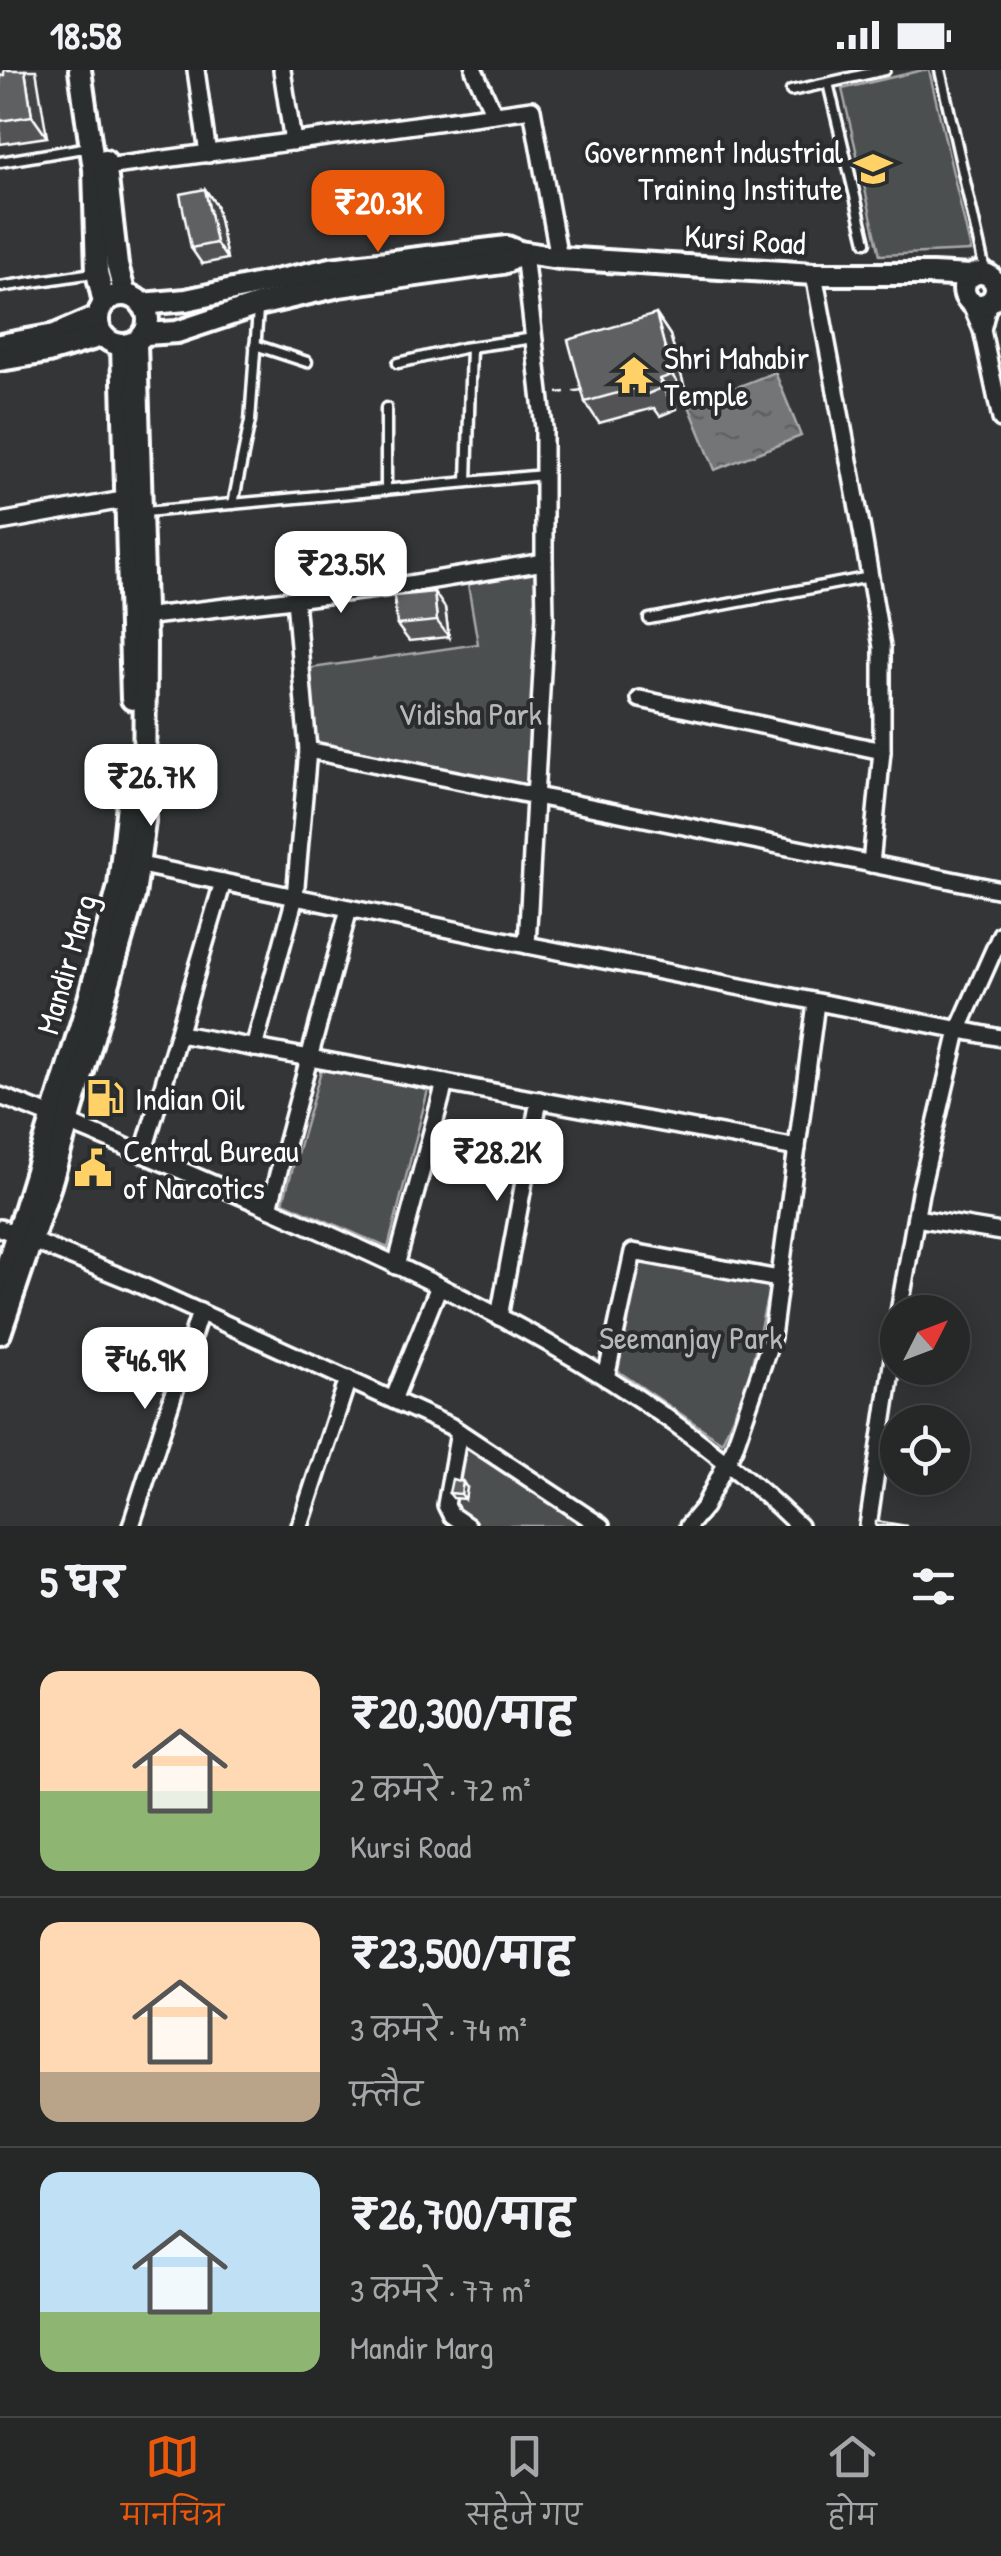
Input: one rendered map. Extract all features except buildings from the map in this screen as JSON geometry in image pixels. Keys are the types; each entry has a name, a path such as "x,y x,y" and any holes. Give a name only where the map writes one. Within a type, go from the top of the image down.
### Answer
{"main road":[{"path":"80,70 94,169 101,319 111,343 134,341"},
{"path":"0,1288 61,1119 134,896 130,863 144,820 134,341 148,324 148,313 134,299 117,265 106,167 89,70"},
{"name":"Kursi Road","path":"134,299 186,300 331,269 507,247 521,253 560,258 814,274 932,274 985,288"},
{"name":"Kursi Road","path":"134,341 339,286 502,262 521,253"},
{"path":"0,360 48,352 101,319 117,295 134,299"},
{"path":"0,345 56,335 101,319"},
{"path":"0,1334 16,1235"}],"street":[{"path":"196,70 208,154"},
{"path":"282,70 294,142"},
{"path":"474,70 494,114"},
{"path":"106,167 532,108 560,258"},
{"path":"521,253 544,428 544,618 527,945"},
{"path":"814,274 882,647 882,751 871,864"},
{"path":"985,288 982,330 1001,419"},
{"path":"0,522 135,505"},
{"path":"138,618 385,588 544,562"},
{"path":"254,1048 295,897 308,750 295,599"},
{"path":"640,699 882,751"},
{"path":"308,750 1001,890"},
{"path":"130,863 1001,1038"},
{"path":"143,1154 223,882"},
{"path":"269,1208 350,909"},
{"path":"903,1295 958,1030 1001,934"},
{"path":"688,1526 704,1507 734,1448 772,1336 816,1003"},
{"path":"180,1034 796,1148"},
{"path":"396,1266 445,1083"},
{"path":"0,1096 269,1208 439,1286 555,1346 726,1463 799,1526"},
{"path":"499,1316 538,1100"},
{"path":"916,1218 1001,1232"},
{"path":"16,1235 129,1280 459,1432 602,1526"},
{"path":"606,1378 633,1252 779,1279"},
{"path":"393,1400 439,1286"},
{"path":"132,1526 200,1312"},
{"path":"300,1526 348,1379"},
{"path":"868,1526 889,1385"},
{"path":"459,1432 446,1505 451,1515 467,1526"}],"lane":[{"path":"791,91 885,70"},
{"path":"940,70 985,288"},
{"path":"828,82 866,242"},
{"path":"0,162 90,146"},
{"path":"0,286 97,272"},
{"path":"232,504 250,422 258,306"},
{"path":"398,363 534,338"},
{"path":"255,345 307,362"},
{"path":"466,482 470,347"},
{"path":"386,408 386,490"},
{"path":"135,505 232,504 544,475"},
{"path":"649,619 870,576"}],"path":[{"path":"540,395 590,390"}],"green space":[{"path":"929,70 971,251 880,255 842,89"},
{"name":"Vidisha Park","path":"540,567 533,792 311,747 305,669 478,644 467,579"},
{"path":"322,1067 428,1090 388,1248 283,1202"},
{"name":"Seemanjay Park","path":"639,1259 770,1285 748,1381 722,1442 618,1371"},
{"path":"462,1440 590,1526 478,1526 452,1508"}],"water":[{"path":"775,372 801,436 715,470 689,406"}],"place":[{"name":"Government Industrial Training Institute","path":"873,169"},
{"name":"Shri Mahabir Temple","path":"634,375"},
{"name":"Indian Oil","path":"105,1098"},
{"name":"Central Bureau of Narcotics","path":"93,1168"}]}
